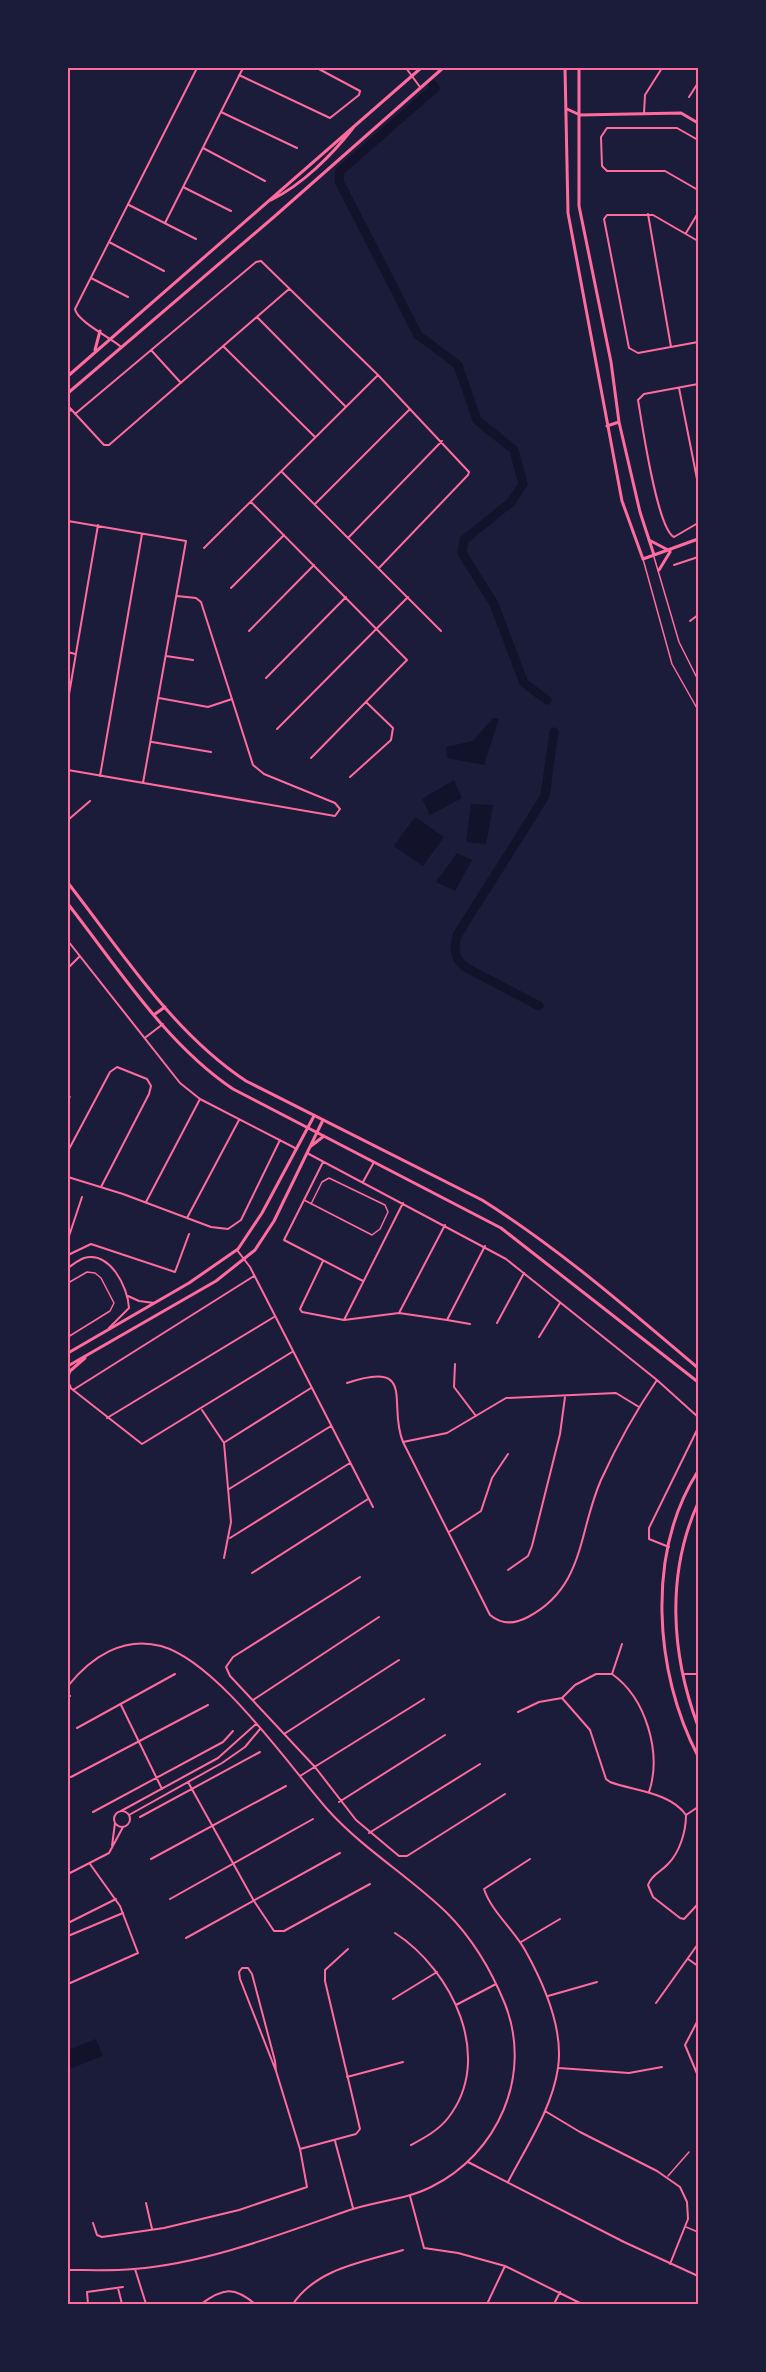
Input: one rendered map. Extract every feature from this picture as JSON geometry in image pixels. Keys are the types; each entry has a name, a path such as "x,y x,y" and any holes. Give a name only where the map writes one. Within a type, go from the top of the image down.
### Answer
{"street":[{"path":"120,346 76,315 75,309 198,68"},
{"path":"165,223 243,68"},
{"path":"239,75 330,118 359,95 360,91 317,68"},
{"path":"406,68 420,87"},
{"path":"68,376 267,203 285,194 340,146 359,121 421,68"},
{"path":"68,393 120,346 275,216 442,68"},
{"path":"565,68 568,213 622,501 643,559 672,551 699,539"},
{"path":"579,68 579,206 610,362 619,422 654,556"},
{"path":"644,113 645,95 662,68"},
{"path":"689,97 699,83"},
{"path":"566,108 580,115 681,113 699,123"},
{"path":"221,112 297,148"},
{"path":"699,140 677,128 607,128 602,133 604,170 664,171 699,190"},
{"path":"203,148 265,180"},
{"path":"183,187 231,211"},
{"path":"128,205 196,239"},
{"path":"686,233 699,213"},
{"path":"648,214 671,347"},
{"path":"699,241 648,214 607,215 603,221 629,348 638,353 699,342"},
{"path":"109,242 164,271"},
{"path":"75,414 255,262 261,261 378,375 469,471 468,475 379,568"},
{"path":"92,278 128,297"},
{"path":"69,408 104,445 109,445 289,289"},
{"path":"257,317 346,407"},
{"path":"95,352 100,331"},
{"path":"224,346 315,437"},
{"path":"151,350 181,383"},
{"path":"204,548 378,375"},
{"path":"699,384 644,394 638,400 653,486 667,532 674,537 699,523"},
{"path":"679,388 699,484"},
{"path":"315,504 411,409"},
{"path":"607,426 619,422"},
{"path":"348,538 442,441"},
{"path":"281,471 441,631"},
{"path":"251,502 407,660 311,758"},
{"path":"68,521 186,541 143,783"},
{"path":"68,700 98,525"},
{"path":"100,776 142,534"},
{"path":"231,588 284,535"},
{"path":"648,539 672,551"},
{"path":"659,570 662,561 672,551"},
{"path":"674,565 699,557"},
{"path":"249,631 314,565"},
{"path":"68,770 335,816 340,808 335,803 264,774 253,765 201,602 196,598 177,596"},
{"path":"266,678 346,597"},
{"path":"277,729 408,597"},
{"path":"690,621 699,615"},
{"path":"68,652 75,654"},
{"path":"166,656 193,660"},
{"path":"159,698 208,707 232,699"},
{"path":"350,777 391,740 394,734 393,728 366,702"},
{"path":"151,741 211,752"},
{"path":"68,820 90,801"},
{"path":"68,883 165,1007 216,1060 246,1081 482,1200 512,1219 584,1272 699,1368"},
{"path":"68,904 184,1051 213,1076 317,1133 465,1208 527,1246 699,1382"},
{"path":"68,941 180,1083 200,1099 297,1149"},
{"path":"68,968 80,956"},
{"path":"155,1014 165,1007"},
{"path":"146,1037 163,1024"},
{"path":"68,1151 110,1072 117,1067 147,1079 151,1086 101,1187"},
{"path":"146,1202 200,1099"},
{"path":"68,1353 222,1263 237,1250 248,1237 314,1116"},
{"path":"187,1218 239,1120"},
{"path":"68,1371 93,1352 216,1281 244,1260 264,1240 323,1120"},
{"path":"310,1146 324,1136"},
{"path":"68,1177 146,1202 221,1230 238,1224 280,1140"},
{"path":"307,1153 485,1246 524,1273 657,1380 699,1417"},
{"path":"324,1162 284,1240 363,1281"},
{"path":"363,1182 375,1162"},
{"path":"68,1239 82,1197"},
{"path":"344,1320 403,1203"},
{"path":"399,1313 445,1225"},
{"path":"68,1255 91,1244 175,1272 189,1234"},
{"path":"447,1320 485,1246"},
{"path":"237,1250 254,1276 373,1507"},
{"path":"68,1268 84,1258 98,1258 110,1265 128,1296 129,1308 125,1314 102,1334"},
{"path":"323,1261 300,1309 302,1312 344,1320 399,1313 470,1324"},
{"path":"496,1323 524,1273"},
{"path":"254,1276 69,1387 142,1444 292,1352"},
{"path":"128,1296 139,1301 155,1302"},
{"path":"539,1337 560,1303"},
{"path":"107,1418 274,1317"},
{"path":"455,1364 454,1387 476,1416"},
{"path":"347,1383 370,1377 385,1378 393,1382 398,1391 397,1416 404,1442 448,1532 486,1607 495,1619 512,1623 524,1620 559,1596 568,1580 598,1487 639,1407 657,1380"},
{"path":"224,1443 311,1388"},
{"path":"404,1442 447,1433 506,1398 616,1393 639,1407"},
{"path":"508,1570 528,1556 532,1546 560,1434 565,1397"},
{"path":"202,1409 224,1443 229,1489 229,1538 224,1558"},
{"path":"229,1489 331,1426"},
{"path":"669,1548 649,1539 649,1528 671,1479 699,1428"},
{"path":"448,1532 481,1511 492,1478 508,1454"},
{"path":"229,1538 350,1463"},
{"path":"699,1472 678,1510 669,1548 663,1610 664,1645 681,1714 699,1756"},
{"path":"252,1573 369,1499"},
{"path":"699,1503 683,1540 675,1612 683,1674 699,1726"},
{"path":"360,1577 228,1662 226,1667 230,1676 315,1767 339,1802 369,1833 395,1853 407,1856 505,1794"},
{"path":"253,1700 379,1617"},
{"path":"68,1686 84,1668 105,1653 133,1644 160,1646 176,1651 193,1663 240,1705 329,1810 361,1842 458,1925 496,1984 512,2025 514,2083 499,2119 468,2162 433,2187 410,2196 353,2208 253,2244 135,2269 68,2270"},
{"path":"612,1674 622,1644"},
{"path":"284,1734 399,1660"},
{"path":"77,1728 175,1674"},
{"path":"518,1712 539,1702 562,1698 575,1685 596,1674 612,1674 628,1687 643,1715 655,1767 649,1792"},
{"path":"683,1674 699,1674"},
{"path":"562,1698 590,1730 606,1779 626,1788 649,1792 682,1808 686,1815 684,1835 668,1864 651,1878 648,1885 653,1897 680,1918 684,1919 699,1904"},
{"path":"300,1776 424,1699"},
{"path":"121,1704 162,1789"},
{"path":"71,1777 208,1705"},
{"path":"112,1846 115,1815 219,1758 257,1724"},
{"path":"129,1815 234,1754 260,1728"},
{"path":"93,1812 225,1740 233,1731"},
{"path":"339,1802 444,1735"},
{"path":"242,1738 246,1744"},
{"path":"230,1748 234,1754"},
{"path":"140,1817 260,1752"},
{"path":"369,1833 480,1764"},
{"path":"188,1782 271,1929 280,1933 370,1884"},
{"path":"152,1859 286,1786"},
{"path":"151,1803 155,1809"},
{"path":"686,1815 699,1807"},
{"path":"121,1811 129,1815"},
{"path":"68,1874 109,1853 123,1827 129,1823 129,1815"},
{"path":"170,1899 313,1819"},
{"path":"115,1822 123,1827"},
{"path":"186,1938 340,1853"},
{"path":"508,2182 545,2111 559,2068 556,2030 548,1996 520,1942 484,1889 530,1859"},
{"path":"68,1984 138,1954 116,1899 90,1864"},
{"path":"68,1923 116,1899"},
{"path":"68,1936 123,1913"},
{"path":"520,1942 560,1919"},
{"path":"395,1933 423,1953 437,1972 455,2006 469,2046 468,2079 447,2120 411,2145"},
{"path":"656,2003 699,1944"},
{"path":"300,2149 356,2134 360,2129 326,1995 325,1970 348,1949"},
{"path":"688,1959 699,1966"},
{"path":"93,2223 97,2235 102,2237 153,2230 239,2210 305,2188 308,2184 300,2149 276,2072 240,1979 239,1972 243,1968 248,1968 252,1974 276,2072"},
{"path":"393,1999 437,1972"},
{"path":"548,1996 597,1982"},
{"path":"455,2006 496,1984"},
{"path":"699,2020 687,2037 686,2050 699,2076"},
{"path":"348,2076 403,2062"},
{"path":"559,2068 628,2073 662,2067"},
{"path":"545,2111 580,2132 667,2177 684,2194 688,2210 686,2227 670,2264"},
{"path":"335,2141 353,2208"},
{"path":"468,2162 670,2264 699,2276"},
{"path":"410,2196 424,2248 458,2253 505,2266 582,2304"},
{"path":"146,2203 153,2230"},
{"path":"293,2304 313,2282 329,2273 403,2250"},
{"path":"487,2304 505,2266"},
{"path":"135,2269 146,2304"},
{"path":"88,2304 87,2292 123,2287"},
{"path":"118,2288 123,2304"},
{"path":"201,2304 218,2293 229,2291 244,2295 255,2304"},
{"path":"554,2304 560,2292"}],"lane":[{"path":"654,556 680,642 699,680"},
{"path":"643,559 672,664 699,710"},
{"path":"68,1094 68,1101"},
{"path":"304,1200 311,1204 372,1235 380,1229 388,1212 387,1208 329,1178 322,1182 311,1204"},
{"path":"68,1283 87,1272 95,1273 101,1278 114,1303 110,1311 68,1337"},
{"path":"667,2177 689,2152"},
{"path":"686,2227 699,2232"}],"shaded area":[{"path":"493,718 499,719 484,765 447,758 446,747 473,741"},
{"path":"454,780 462,798 430,815 422,799"},
{"path":"471,804 493,805 486,844 466,842"},
{"path":"415,817 444,837 423,866 394,846"},
{"path":"457,853 472,860 455,891 436,882"},
{"path":"96,2039 103,2056 69,2069 68,2050"}],"waterway":[{"path":"433,85 435,88 340,171 339,181 418,335 458,365 477,420 514,450 523,484 511,502 464,540 462,553 494,604 524,683 547,700"},
{"path":"539,1006 465,967 457,956 455,943 458,934 545,796 554,732"}]}
